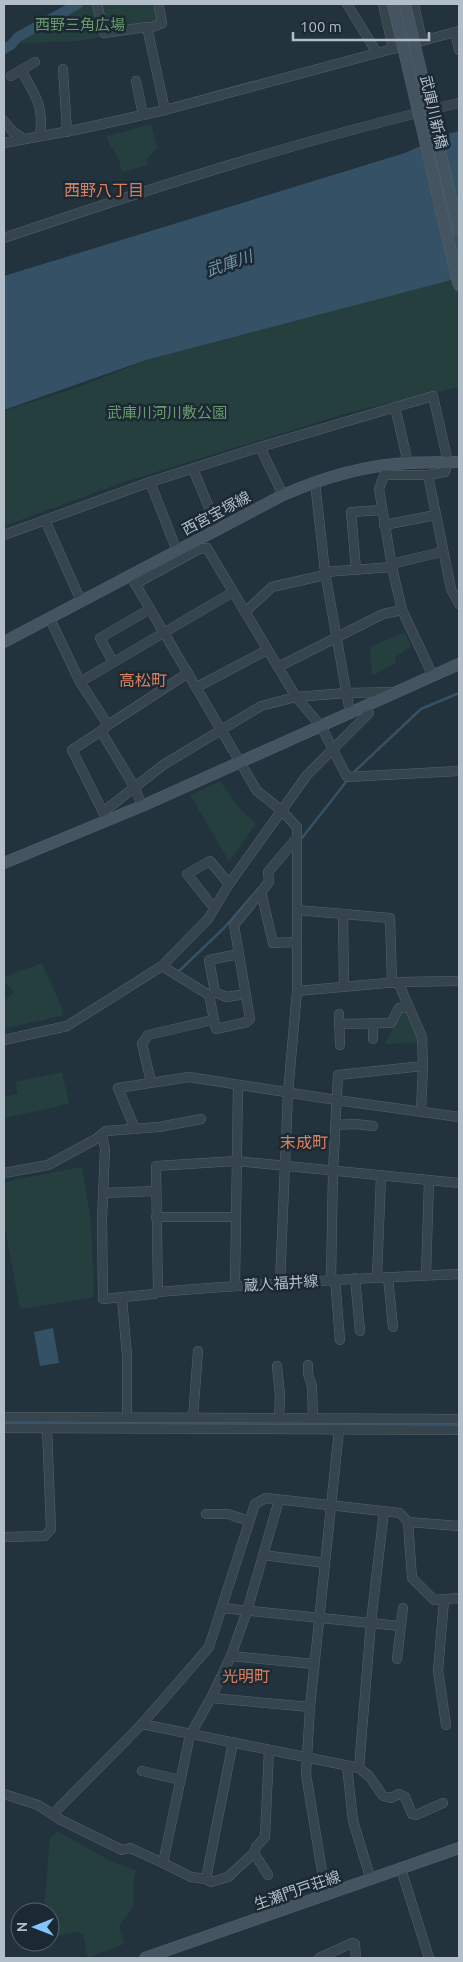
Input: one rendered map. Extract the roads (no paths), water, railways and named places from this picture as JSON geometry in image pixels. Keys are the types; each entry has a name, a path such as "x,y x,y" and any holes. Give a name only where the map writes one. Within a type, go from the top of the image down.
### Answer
{"street":[{"path":"97,4 104,33 146,27 147,29 162,23 161,5"},
{"path":"347,4 378,53"},
{"path":"383,4 393,48"},
{"name":"武庫川新橋","path":"393,4 459,286"},
{"name":"武庫川新橋","path":"405,4 459,232"},
{"path":"414,4 422,41"},
{"path":"147,29 165,110"},
{"path":"4,143 67,132 165,110 457,32 459,50"},
{"path":"11,76 35,62"},
{"path":"63,69 67,132"},
{"path":"21,70 38,100 42,118 40,136"},
{"path":"136,81 143,115"},
{"path":"4,238 122,198 273,152 459,103"},
{"path":"5,124 24,139"},
{"path":"4,534 150,482 260,447 433,396 453,462 445,472 428,475 386,470 379,489 391,565 402,610 433,676"},
{"path":"395,407 408,463"},
{"path":"260,447 283,495"},
{"name":"西宮宝塚線","path":"4,642 81,601 132,579 177,551 283,495 315,482 386,470 408,463 453,462"},
{"path":"194,469 218,529"},
{"path":"428,475 442,552 451,589 459,604"},
{"path":"150,482 177,551"},
{"path":"315,482 325,574 350,713"},
{"path":"356,570 351,512 382,510"},
{"path":"384,525 436,515"},
{"path":"45,520 81,601"},
{"path":"280,1283 288,1093 297,991 297,827 257,791 132,579 207,548 296,697 322,726 347,777 459,771"},
{"path":"244,612 272,587 325,574 391,565 442,552"},
{"path":"80,682 233,592"},
{"path":"113,662 100,638 150,610"},
{"path":"278,667 336,636 383,614 402,610"},
{"path":"50,619 80,682 135,788 142,806"},
{"path":"197,687 267,650"},
{"path":"4,863 105,816 142,806 241,763 459,664"},
{"path":"105,816 72,750 188,673"},
{"path":"105,816 162,765 260,706 296,697 346,692 397,692"},
{"path":"4,1040 66,1026 162,966 208,919 229,884 280,810 307,775 369,713"},
{"path":"239,954 209,960 216,1029 247,1022 250,1019 246,994 234,925 269,882 268,872 296,839"},
{"path":"214,908 187,874 210,862 229,884"},
{"path":"261,892 273,943 297,942"},
{"path":"297,910 390,918 395,982 422,1037 421,1110"},
{"path":"343,914 344,987"},
{"path":"162,966 212,994 226,997 246,994"},
{"path":"297,991 395,982 459,981"},
{"path":"339,1024 391,1023 399,1008 409,1008"},
{"path":"338,1014 340,1045"},
{"path":"151,1082 142,1044 148,1035 214,1020"},
{"path":"373,1024 373,1039"},
{"path":"340,1340 333,1279 333,1171 338,1075 423,1066"},
{"path":"135,1129 118,1088 189,1077 459,1117"},
{"path":"234,1286 238,1085"},
{"path":"4,1173 48,1165 96,1139 106,1131 159,1127 201,1119"},
{"path":"335,1125 355,1124 373,1126"},
{"path":"102,1134 104,1149 103,1193 156,1191"},
{"path":"158,1292 156,1166 236,1161 459,1183"},
{"path":"377,1277 381,1176"},
{"path":"426,1276 429,1181"},
{"name":"蔵人福井線","path":"103,1193 103,1299 158,1292 333,1279 459,1274"},
{"path":"156,1217 236,1217"},
{"path":"388,1277 393,1327"},
{"path":"355,1278 360,1331"},
{"path":"122,1298 127,1356 127,1417"},
{"path":"193,1418 198,1351"},
{"path":"308,1365 308,1374 312,1386 312,1418"},
{"path":"277,1366 280,1418"},
{"path":"4,1417 459,1419"},
{"path":"144,1417 144,1429"},
{"path":"4,1428 459,1430"},
{"path":"4,1537 45,1536 51,1529 47,1428"},
{"path":"326,1896 306,1774 306,1758 339,1430"},
{"path":"53,1814 142,1724 209,1647 255,1504 266,1498 400,1513 408,1522 412,1578 434,1600 459,1598"},
{"path":"163,1863 190,1735 212,1698 231,1656 247,1611 279,1500"},
{"path":"358,1768 371,1622 384,1511"},
{"path":"206,1514 228,1514 249,1521"},
{"path":"408,1522 459,1526"},
{"path":"263,1555 325,1562"},
{"path":"444,1600 438,1671 446,1725"},
{"path":"222,1608 400,1626"},
{"path":"397,1659 403,1608"},
{"path":"231,1656 314,1664"},
{"path":"212,1698 310,1707"},
{"path":"142,1724 358,1768 369,1776 383,1796 391,1798 398,1794 405,1797 412,1814 416,1815 443,1802"},
{"path":"206,1879 233,1742"},
{"path":"4,1794 38,1805 61,1820 122,1850 130,1848 191,1877 206,1879 211,1882 228,1876 254,1853 256,1847 265,1837 269,1750"},
{"path":"347,1766 353,1820 371,1880"},
{"path":"142,1771 181,1780"},
{"name":"生瀬門戸荘線","path":"145,1958 459,1848"},
{"path":"254,1853 268,1875"},
{"path":"400,1869 429,1958"},
{"path":"321,1958 352,1943 355,1944 356,1958"}],"water":[{"name":"武庫川","path":"459,131 459,278 146,360 4,410 4,276 405,153 447,134"},
{"path":"53,1328 59,1363 40,1366 34,1332"}],"waterway":[{"path":"4,49 11,45 18,37 78,4"},
{"path":"355,771 421,709 459,693"},
{"path":"302,838 346,782"},
{"path":"179,971 224,928 259,888"},
{"path":"4,1422 459,1424"}],"district":[{"name":"西野八丁目","path":"104,190"},
{"name":"高松町","path":"143,680"},
{"name":"末成町","path":"304,1142"},
{"name":"光明町","path":"246,1676"}],"park label":[{"name":"西野三角広場","path":"80,24"},
{"name":"武庫川河川敷公園","path":"167,412"}]}
